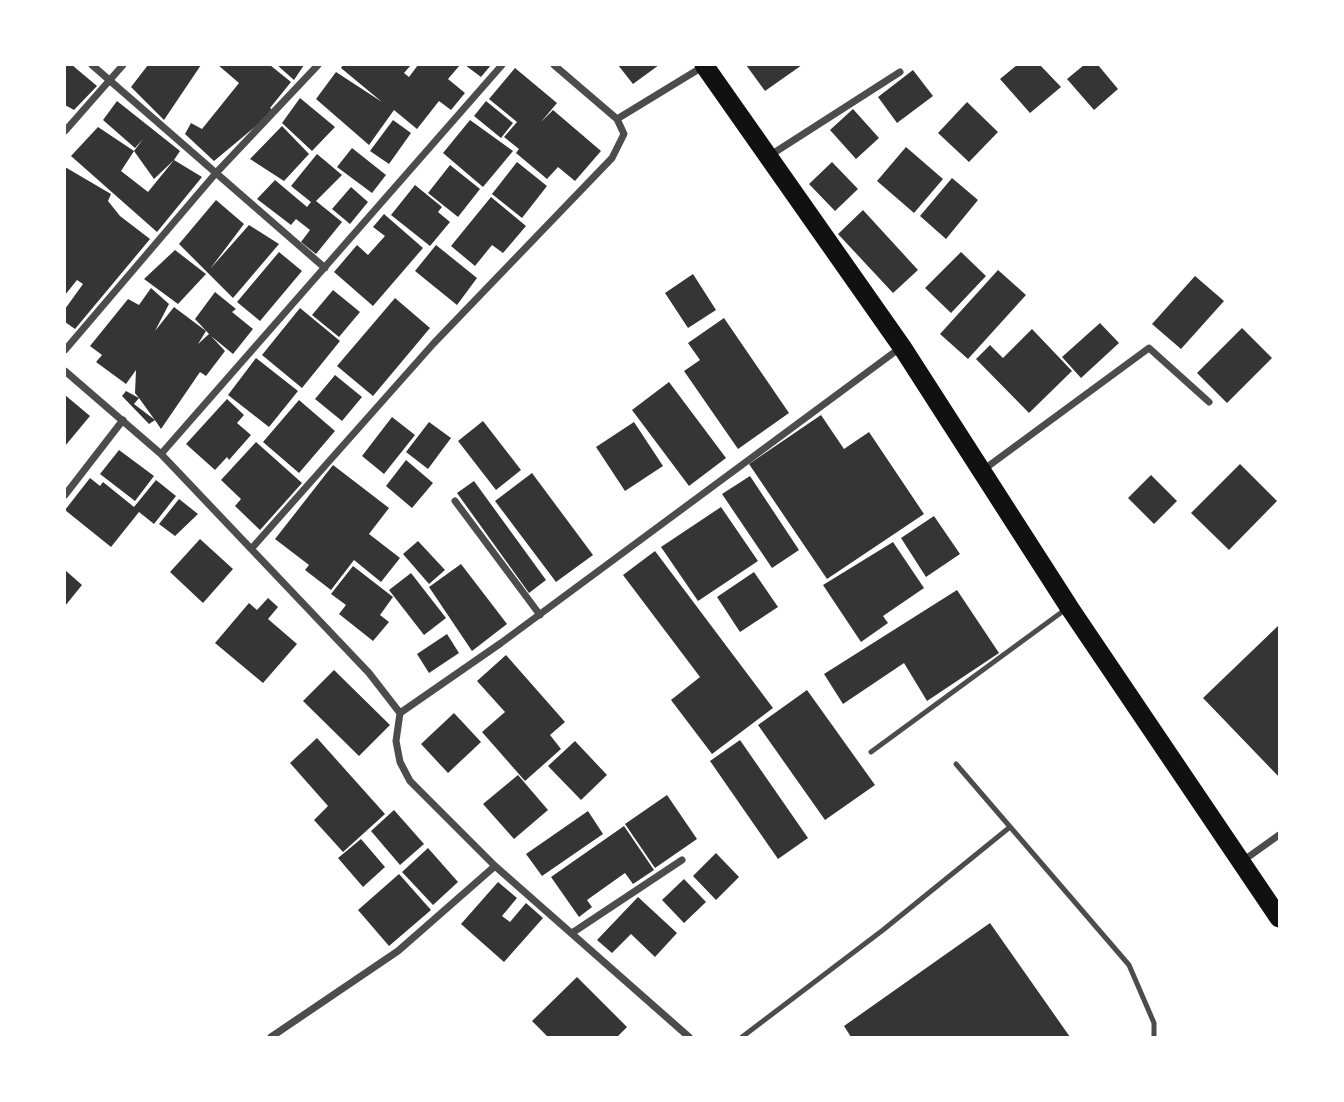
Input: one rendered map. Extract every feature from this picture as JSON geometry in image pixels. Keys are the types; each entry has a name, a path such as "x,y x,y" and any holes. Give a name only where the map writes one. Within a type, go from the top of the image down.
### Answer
{"highway":[{"path":"704,65 902,346 1069,607 1243,860 1279,918"}],"street":[{"path":"92,65 326,268"},
{"path":"65,131 123,65"},
{"path":"65,350 216,173 317,65"},
{"path":"161,454 502,65"},
{"path":"252,548 434,343 612,158 624,134 617,119 554,65"},
{"path":"617,119 704,65"},
{"path":"769,156 900,72"},
{"path":"400,713 540,615 902,346"},
{"path":"983,470 1149,348 1209,402"},
{"path":"65,371 161,454 369,673 400,713 396,741 400,762 410,780 495,866 689,1037"},
{"path":"65,495 123,419"},
{"path":"455,501 540,615"},
{"path":"1243,860 1279,835"},
{"path":"572,933 682,860"},
{"path":"271,1037 398,951 495,866"}],"lane":[{"path":"871,752 1069,607"},
{"path":"956,764 1129,965 1154,1024 1154,1037"},
{"path":"742,1037 883,930 1010,827"}],"building":[{"path":"65,65 72,65 97,86 74,110 65,105"},
{"path":"148,65 201,65 164,120 131,87"},
{"path":"218,65 270,65 291,82 270,108 274,111 214,161 185,134 191,123 202,129 239,83"},
{"path":"277,65 304,65 294,80"},
{"path":"343,65 411,65 404,73 409,77 418,65 460,65 448,79 465,93 451,110 439,101 417,129 394,110 369,145 316,99 336,72 382,102 341,68"},
{"path":"465,65 491,65 481,77"},
{"path":"618,65 659,65 633,84"},
{"path":"746,65 802,65 765,91"},
{"path":"1017,65 1040,65 1061,87 1030,113 1000,79"},
{"path":"1084,65 1098,65 1118,89 1094,110 1067,79"},
{"path":"515,68 557,103 541,122 553,110 601,151 575,181 558,167 547,179 516,153 519,149 504,137 517,122 489,99"},
{"path":"913,70 933,96 897,123 878,97"},
{"path":"300,98 335,127 312,151 282,123"},
{"path":"117,101 180,151 154,179 134,151 143,139 135,148 103,120"},
{"path":"486,101 513,123 501,138 474,116"},
{"path":"967,102 998,132 969,162 938,133"},
{"path":"853,109 879,138 856,159 830,130"},
{"path":"393,120 411,133 389,164 370,151"},
{"path":"470,120 513,151 483,187 443,153"},
{"path":"282,126 309,154 284,181 250,159"},
{"path":"98,127 134,151 121,171 148,192 174,160 202,177 157,232 71,156"},
{"path":"906,147 943,179 914,213 877,181"},
{"path":"352,148 386,175 372,193 337,167"},
{"path":"317,154 342,175 316,201 342,222 316,254 301,242 310,230 296,219 291,225 257,199 275,180 307,207 311,202 291,186"},
{"path":"517,162 547,186 522,218 492,194"},
{"path":"832,162 858,189 835,211 809,184"},
{"path":"450,165 480,189 458,217 428,193"},
{"path":"65,167 111,194 108,201 120,216 150,239 75,329 65,322 65,309 83,284 77,280 65,295"},
{"path":"952,178 978,200 946,239 920,216"},
{"path":"415,185 442,207 438,212 450,222 430,246 391,215"},
{"path":"351,187 368,202 350,224 332,209"},
{"path":"491,197 526,226 503,253 492,245 475,266 451,246"},
{"path":"216,200 244,224 210,269 249,225 279,244 233,298 179,244"},
{"path":"863,210 918,270 893,293 838,234"},
{"path":"384,214 423,248 373,306 334,272 357,245 368,255 385,236 373,227"},
{"path":"436,245 477,278 457,305 415,271"},
{"path":"175,250 206,274 178,304 144,279"},
{"path":"279,252 302,271 260,321 237,302"},
{"path":"961,252 986,276 951,313 925,288"},
{"path":"998,270 1026,295 968,359 940,334"},
{"path":"693,274 716,310 688,328 665,293"},
{"path":"1195,276 1224,301 1181,349 1152,324"},
{"path":"151,288 169,304 155,331 174,307 206,331 198,344 209,334 195,319 215,292 236,309 232,312 253,329 233,354 211,336 225,351 206,376 200,372 161,429 135,393 136,370 126,384 96,362 102,355 90,346 128,299 139,305"},
{"path":"333,290 360,312 339,337 312,315"},
{"path":"395,298 430,328 373,396 337,366"},
{"path":"300,308 340,341 302,388 262,355"},
{"path":"724,318 789,413 738,449 684,371 700,360 688,343"},
{"path":"1100,323 1119,343 1081,378 1062,357"},
{"path":"1242,328 1272,358 1227,403 1197,373"},
{"path":"1032,329 1072,371 1029,413 976,359 990,345 1003,358"},
{"path":"256,358 298,391 269,427 228,395"},
{"path":"335,375 362,397 342,421 315,399"},
{"path":"669,382 726,458 689,486 632,410"},
{"path":"126,391 139,398 134,404 155,420 149,424 122,396"},
{"path":"65,395 90,416 65,446"},
{"path":"227,399 244,415 237,423 251,435 229,460 227,457 215,470 186,444"},
{"path":"299,400 335,431 299,473 263,442"},
{"path":"821,415 844,449 869,432 924,514 827,579 749,464"},
{"path":"392,417 415,435 384,474 362,456"},
{"path":"483,421 521,470 496,490 458,441"},
{"path":"429,422 451,438 428,469 406,452"},
{"path":"634,422 663,466 625,491 596,447"},
{"path":"256,442 302,483 260,530 235,506 241,499 221,480"},
{"path":"119,450 154,476 135,501 100,474"},
{"path":"406,460 433,483 412,508 386,486"},
{"path":"1240,464 1277,501 1229,550 1191,513"},
{"path":"333,465 389,508 369,534 400,558 381,582 354,560 331,590 305,570 309,565 275,539"},
{"path":"532,473 593,555 556,582 495,501"},
{"path":"1151,475 1177,501 1154,524 1128,498"},
{"path":"750,476 799,550 772,568 722,494"},
{"path":"90,478 100,486 103,482 134,507 156,480 176,496 154,524 139,512 111,547 65,510"},
{"path":"474,481 546,580 529,593 457,493"},
{"path":"179,499 198,514 175,536 159,524"},
{"path":"721,507 758,561 698,601 661,547"},
{"path":"934,516 960,554 926,577 901,538"},
{"path":"200,539 233,569 203,603 170,572"},
{"path":"418,541 445,570 429,584 403,554"},
{"path":"893,542 924,588 883,616 888,623 861,642 823,585"},
{"path":"655,551 773,708 712,754 671,700 700,677 623,575"},
{"path":"461,564 507,624 472,651 429,587"},
{"path":"353,566 393,597 380,615 389,622 373,641 339,614 346,605 331,594"},
{"path":"65,570 82,585 65,606"},
{"path":"754,572 778,607 740,632 717,597"},
{"path":"411,573 446,618 424,635 389,590"},
{"path":"957,590 999,653 927,701 904,663 843,704 824,674"},
{"path":"268,598 278,607 268,619 297,644 263,683 215,643 249,603 257,610"},
{"path":"1279,625 1279,777 1203,698"},
{"path":"447,634 459,653 429,673 417,654"},
{"path":"506,655 565,722 550,735 561,749 525,781 482,732 505,712 477,681"},
{"path":"334,670 390,725 359,756 303,701"},
{"path":"807,690 875,785 825,820 758,725"},
{"path":"454,713 481,742 448,773 421,744"},
{"path":"317,738 385,814 343,852 314,820 328,806 290,763"},
{"path":"740,740 808,838 778,859 710,761"},
{"path":"575,741 607,775 581,800 548,766"},
{"path":"518,775 548,810 514,839 483,804"},
{"path":"667,795 697,839 655,868 625,824"},
{"path":"394,810 424,844 400,865 371,831"},
{"path":"588,811 603,834 542,876 526,854"},
{"path":"624,826 654,870 633,884 625,873 587,900 592,907 579,917 551,877"},
{"path":"361,839 385,867 363,887 338,858"},
{"path":"428,848 458,882 433,905 402,872"},
{"path":"716,853 739,877 716,900 693,876"},
{"path":"399,874 431,910 389,946 358,910"},
{"path":"684,879 706,902 684,923 662,900"},
{"path":"498,882 517,898 502,916 510,922 526,903 543,918 504,962 461,924"},
{"path":"638,897 677,933 655,957 631,934 612,953 597,940"},
{"path":"990,923 1070,1037 851,1037 844,1026"},
{"path":"577,977 627,1027 617,1037 548,1037 532,1021"}]}
